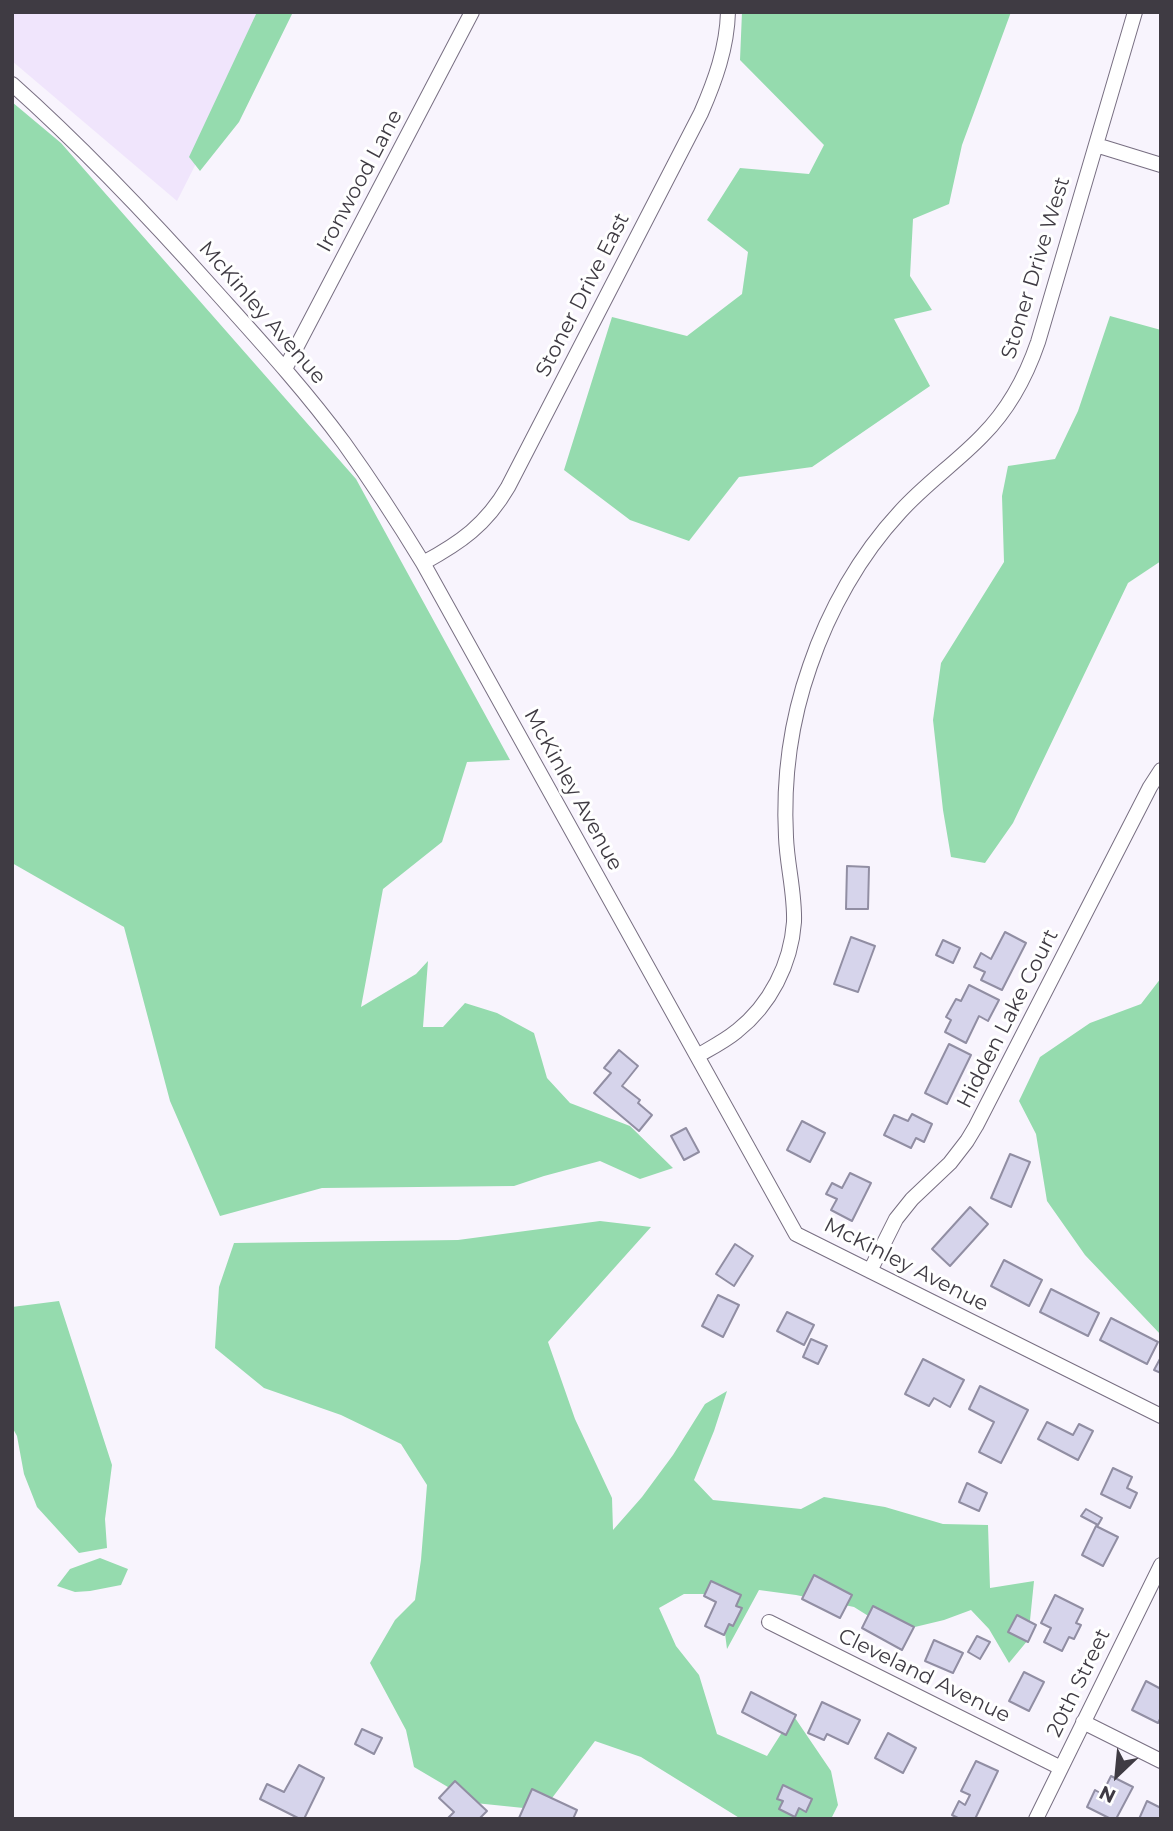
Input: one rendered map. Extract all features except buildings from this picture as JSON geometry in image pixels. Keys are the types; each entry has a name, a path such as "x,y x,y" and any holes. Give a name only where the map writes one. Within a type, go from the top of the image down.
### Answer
{"street":[{"name":"Ironwood Lane","path":"285,369 472,12"},
{"name":"Stoner Drive East","path":"423,563 467,537 484,521 508,487 701,113 724,48 728,12"},
{"name":"Stoner Drive West","path":"697,1056 737,1031 754,1015 771,994 787,958 794,921 786,839 789,752 797,709 827,623 847,584 871,548 928,483 981,437 1000,415 1032,360 1135,12"},
{"name":"McKinley Avenue","path":"12,83 138,207 285,369 343,442 378,492 423,563 796,1234 1161,1416"},
{"path":"1096,145 1161,165"},
{"name":"Hidden Lake Court","path":"870,1271 896,1219 912,1199 950,1163 976,1126 1161,770"},
{"name":"20th Street","path":"1036,1819 1161,1565"},
{"name":"Cleveland Avenue","path":"769,1622 1061,1768"},
{"path":"1083,1723 1161,1761"}],"shaded area":[{"path":"12,12 273,12 177,201 12,61"}],"green space":[{"path":"257,12 293,12 239,122 200,171 189,157"},
{"path":"742,12 1011,12 962,145 949,204 913,219 910,276 932,310 894,319 930,386 812,467 739,477 689,541 630,520 564,470 612,317 687,336 742,294 748,252 707,220 740,168 809,174 824,145 740,60"},
{"path":"12,102 61,143 356,479 510,760 467,762 442,842 383,889 361,1007 416,974 428,961 423,1027 443,1027 465,1003 497,1013 534,1033 547,1078 570,1103 630,1126 673,1168 640,1179 600,1161 514,1186 322,1188 220,1216 170,1101 124,927 12,863"},
{"path":"1110,316 1161,330 1161,561 1128,583 1013,823 985,863 951,857 933,720 941,663 1004,562 1002,496 1008,466 1055,459 1078,411"},
{"path":"1161,978 1161,1335 1085,1255 1047,1201 1036,1134 1019,1101 1040,1057 1090,1023 1141,1004"},
{"path":"600,1221 651,1227 548,1342 575,1419 612,1498 613,1530 673,1455 705,1404 727,1391 694,1480 713,1500 801,1509 824,1497 885,1507 943,1524 988,1525 990,1588 1034,1581 1028,1640 1009,1663 989,1629 971,1610 944,1620 894,1632 854,1607 759,1590 727,1649 720,1594 684,1594 659,1608 676,1646 699,1675 717,1734 767,1756 793,1715 831,1771 838,1805 831,1819 741,1819 641,1757 595,1741 543,1810 475,1803 414,1767 406,1730 370,1663 395,1620 415,1600 427,1485 401,1444 341,1415 264,1388 215,1348 219,1287 234,1243 458,1240"},
{"path":"59,1301 112,1465 105,1519 107,1548 79,1553 37,1507 24,1474 17,1436 12,1427 12,1307"},
{"path":"100,1558 128,1569 121,1585 75,1592 57,1586 70,1569"}]}
